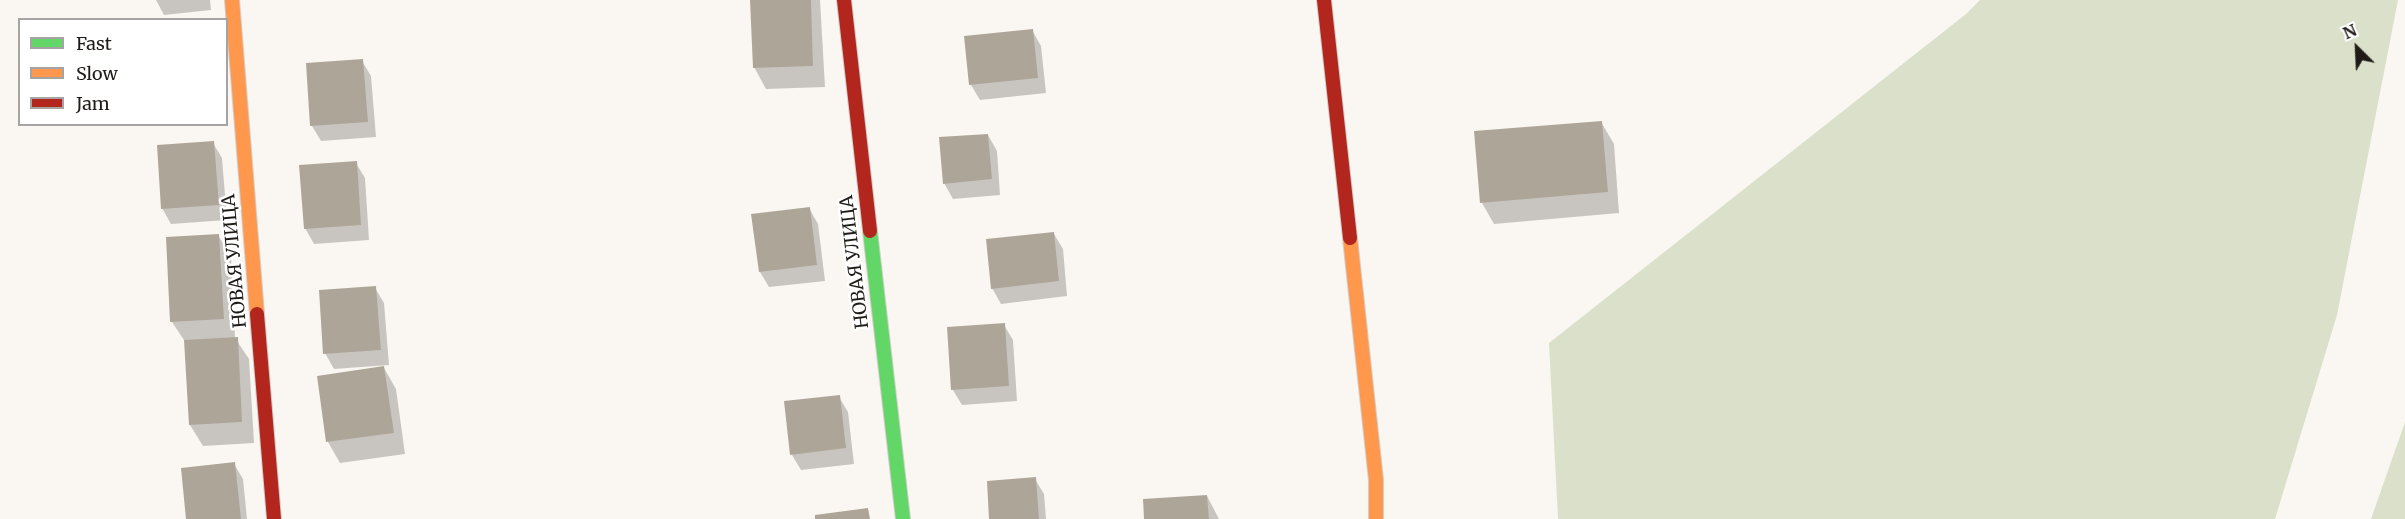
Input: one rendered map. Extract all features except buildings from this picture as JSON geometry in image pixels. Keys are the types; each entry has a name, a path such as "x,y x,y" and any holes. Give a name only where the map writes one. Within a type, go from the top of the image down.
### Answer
{"street":[{"name":"НОВАЯ УЛИЦА","path":"232,0 274,519"},
{"name":"НОВАЯ УЛИЦА","path":"844,0 903,519"},
{"path":"1324,0 1376,480 1376,519"}],"green space":[{"path":"1980,0 2398,0 2337,315 2275,519 1558,519 1549,343 1966,14"},
{"path":"2405,422 2405,519 2371,519"}],"traffic: fast":[{"path":"870,231 903,519"}],"traffic: slow":[{"path":"232,0 257,314"},
{"path":"1350,238 1376,480 1376,519"}],"traffic: jam":[{"path":"844,0 870,231"},
{"path":"1324,0 1350,238"},
{"path":"257,314 274,519"}]}
